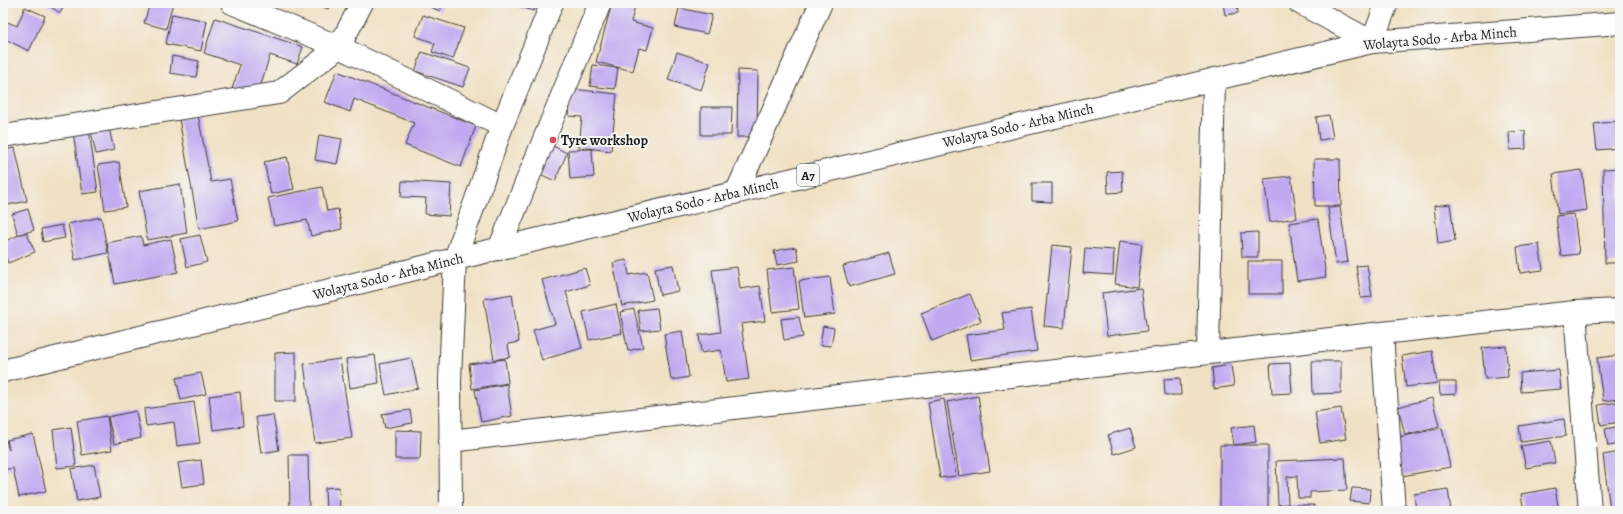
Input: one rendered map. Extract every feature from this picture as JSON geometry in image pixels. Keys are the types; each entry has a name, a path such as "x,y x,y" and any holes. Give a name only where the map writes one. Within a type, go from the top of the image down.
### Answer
{"main road":[{"path":"232,3 339,47 502,126"},
{"path":"3,136 279,93 339,47 362,3"},
{"path":"451,511 450,380 455,259 502,126 552,3"},
{"path":"499,249 600,3"},
{"path":"738,192 821,3"},
{"path":"1300,3 1372,42 1387,3"},
{"name":"Wolayta Sodo - Arba Minch","path":"3,371 455,259 1372,42 1620,23"},
{"path":"1208,353 1214,79"},
{"path":"450,441 1382,332 1575,312 1620,310"},
{"path":"1575,312 1590,511"},
{"path":"1382,332 1394,511"}],"building":[{"path":"45,3 66,3 60,13"},
{"path":"150,3 173,3 166,29 144,23"},
{"path":"314,3 331,3 328,9"},
{"path":"421,3 443,3 440,11"},
{"path":"506,3 536,3 534,11"},
{"path":"612,3 625,3 635,6 631,22 653,28 647,50 639,48 633,71 596,62"},
{"path":"1223,3 1237,3 1238,13 1225,15"},
{"path":"25,7 45,16 29,51 3,38 3,25 5,21 17,26"},
{"path":"679,8 712,15 707,34 675,27"},
{"path":"172,14 207,21 201,51 166,44"},
{"path":"423,15 464,28 453,59 432,52 435,43 415,36"},
{"path":"215,18 303,47 297,64 270,55 257,97 232,89 240,65 204,53"},
{"path":"422,52 470,68 463,87 415,71"},
{"path":"677,52 710,63 701,90 668,80"},
{"path":"172,56 199,61 196,77 170,73"},
{"path":"593,65 618,68 615,89 590,86"},
{"path":"738,70 758,71 757,137 737,137"},
{"path":"337,71 476,126 461,167 405,145 414,123 354,99 350,112 325,102"},
{"path":"572,89 617,94 611,151 579,147 582,117 569,116"},
{"path":"701,107 732,107 731,135 701,135"},
{"path":"198,115 211,182 230,179 238,221 199,229 179,119"},
{"path":"1329,115 1333,138 1319,140 1316,117"},
{"path":"1620,121 1620,148 1597,150 1594,124"},
{"path":"109,128 114,150 96,154 91,131"},
{"path":"89,130 98,192 82,194 73,132"},
{"path":"1525,131 1526,149 1510,150 1509,132"},
{"path":"319,135 342,139 337,164 315,160"},
{"path":"553,146 567,153 555,181 540,174"},
{"path":"15,148 27,201 3,206 3,150"},
{"path":"592,149 594,177 570,179 568,150"},
{"path":"287,157 294,189 271,194 264,162"},
{"path":"1314,159 1340,159 1341,206 1315,206"},
{"path":"119,162 126,207 105,210 98,165"},
{"path":"1620,168 1620,263 1605,263 1603,169"},
{"path":"1582,170 1587,210 1558,214 1553,174"},
{"path":"1122,171 1123,192 1108,193 1107,172"},
{"path":"1291,176 1297,218 1270,222 1264,179"},
{"path":"402,181 451,184 449,216 425,214 426,198 401,197"},
{"path":"1032,183 1052,183 1052,202 1032,201"},
{"path":"180,184 187,233 147,240 139,191"},
{"path":"322,187 327,211 338,209 342,229 311,236 307,220 274,226 268,198"},
{"path":"1450,204 1455,241 1438,244 1434,206"},
{"path":"1340,207 1348,262 1336,264 1328,208"},
{"path":"28,209 34,230 18,235 12,214"},
{"path":"1574,214 1579,254 1561,256 1556,216"},
{"path":"101,217 108,253 75,260 68,224"},
{"path":"1318,219 1326,277 1297,281 1289,223"},
{"path":"62,225 65,238 43,242 41,229"},
{"path":"26,232 35,252 8,263 3,251 3,242"},
{"path":"1258,232 1258,257 1242,257 1241,233"},
{"path":"200,235 207,262 187,267 181,239"},
{"path":"141,236 143,245 171,239 178,272 115,284 107,243"},
{"path":"1120,241 1142,244 1137,287 1115,284"},
{"path":"1539,244 1543,270 1520,273 1517,247"},
{"path":"1052,245 1072,247 1064,328 1044,326"},
{"path":"796,247 799,261 777,265 774,251"},
{"path":"1085,248 1114,250 1113,275 1083,273"},
{"path":"889,253 895,274 849,287 843,266"},
{"path":"626,260 629,275 647,272 653,300 622,306 613,263"},
{"path":"1248,261 1282,261 1282,294 1248,294"},
{"path":"1620,264 1620,285 1619,285 1617,265"},
{"path":"673,265 678,291 660,295 655,268"},
{"path":"1367,265 1372,297 1361,298 1356,266"},
{"path":"737,267 740,289 760,286 765,321 741,324 749,379 726,382 721,350 701,353 699,335 721,332 712,270"},
{"path":"794,267 799,309 772,312 767,270"},
{"path":"585,268 590,285 566,292 582,348 542,360 533,330 555,324 542,280"},
{"path":"830,277 835,314 804,318 799,281"},
{"path":"1141,288 1147,331 1107,336 1102,293"},
{"path":"512,294 519,342 508,344 510,357 494,360 484,299"},
{"path":"970,294 981,321 932,341 921,313"},
{"path":"616,304 622,333 589,340 583,312"},
{"path":"657,308 660,329 641,331 638,310"},
{"path":"634,309 643,347 628,351 620,312"},
{"path":"1031,309 1037,351 970,360 966,335 1005,330 1002,313"},
{"path":"799,317 803,337 784,340 781,319"},
{"path":"823,326 834,328 831,346 820,345"},
{"path":"682,331 689,377 671,380 664,334"},
{"path":"1506,346 1508,377 1485,379 1482,348"},
{"path":"1432,351 1437,383 1406,387 1402,356"},
{"path":"296,352 296,401 275,401 275,353"},
{"path":"375,355 379,383 350,388 346,359"},
{"path":"1620,355 1620,399 1603,401 1597,358"},
{"path":"411,358 418,388 386,395 380,364"},
{"path":"340,359 352,438 315,443 304,364"},
{"path":"505,359 508,383 472,389 469,364"},
{"path":"1312,361 1341,361 1341,393 1313,394"},
{"path":"1290,363 1292,393 1272,394 1270,364"},
{"path":"1231,365 1234,386 1214,389 1212,368"},
{"path":"1559,370 1561,389 1521,392 1520,373"},
{"path":"201,373 206,394 181,400 176,378"},
{"path":"1180,378 1181,395 1165,395 1164,379"},
{"path":"1439,382 1456,382 1456,394 1440,395"},
{"path":"507,384 512,416 481,422 475,390"},
{"path":"240,392 243,426 213,430 209,396"},
{"path":"978,396 990,471 959,476 947,402"},
{"path":"1432,398 1439,426 1405,435 1398,407"},
{"path":"944,399 956,476 940,478 928,402"},
{"path":"194,402 200,443 177,446 174,422 146,426 144,409"},
{"path":"1620,402 1620,422 1601,425 1598,405"},
{"path":"1341,408 1346,439 1320,443 1315,412"},
{"path":"410,410 412,423 385,428 382,414"},
{"path":"136,411 141,438 114,444 108,417"},
{"path":"273,415 279,450 261,453 256,417"},
{"path":"107,416 112,450 82,455 77,421"},
{"path":"1564,419 1566,436 1521,442 1519,426"},
{"path":"1254,425 1256,442 1234,445 1231,428"},
{"path":"1620,426 1620,444 1608,446 1605,429"},
{"path":"71,427 76,466 57,468 53,430"},
{"path":"1130,428 1136,447 1114,454 1108,435"},
{"path":"1442,428 1450,467 1402,476 1394,438"},
{"path":"395,430 421,431 420,459 395,459"},
{"path":"33,434 46,491 19,497 13,468 3,470 3,441 6,440 9,450 7,440"},
{"path":"1551,441 1555,463 1526,468 1521,446"},
{"path":"1220,445 1268,445 1268,511 1220,511"},
{"path":"1620,452 1620,508 1610,509 1603,455"},
{"path":"289,455 308,455 309,511 290,511"},
{"path":"1345,458 1347,490 1310,492 1310,498 1298,498 1297,476 1287,477 1288,504 1278,505 1276,461"},
{"path":"201,460 204,484 182,487 178,463"},
{"path":"94,465 100,497 77,501 71,469"},
{"path":"339,487 340,511 326,511 325,488"},
{"path":"1352,488 1370,489 1369,503 1350,501"},
{"path":"1555,488 1559,511 1524,511 1521,494"},
{"path":"1448,489 1451,511 1416,511 1414,494"},
{"path":"1279,505 1314,505 1314,511 1279,511"}],"place":[{"name":"Tyre workshop","path":"553,140"}]}
